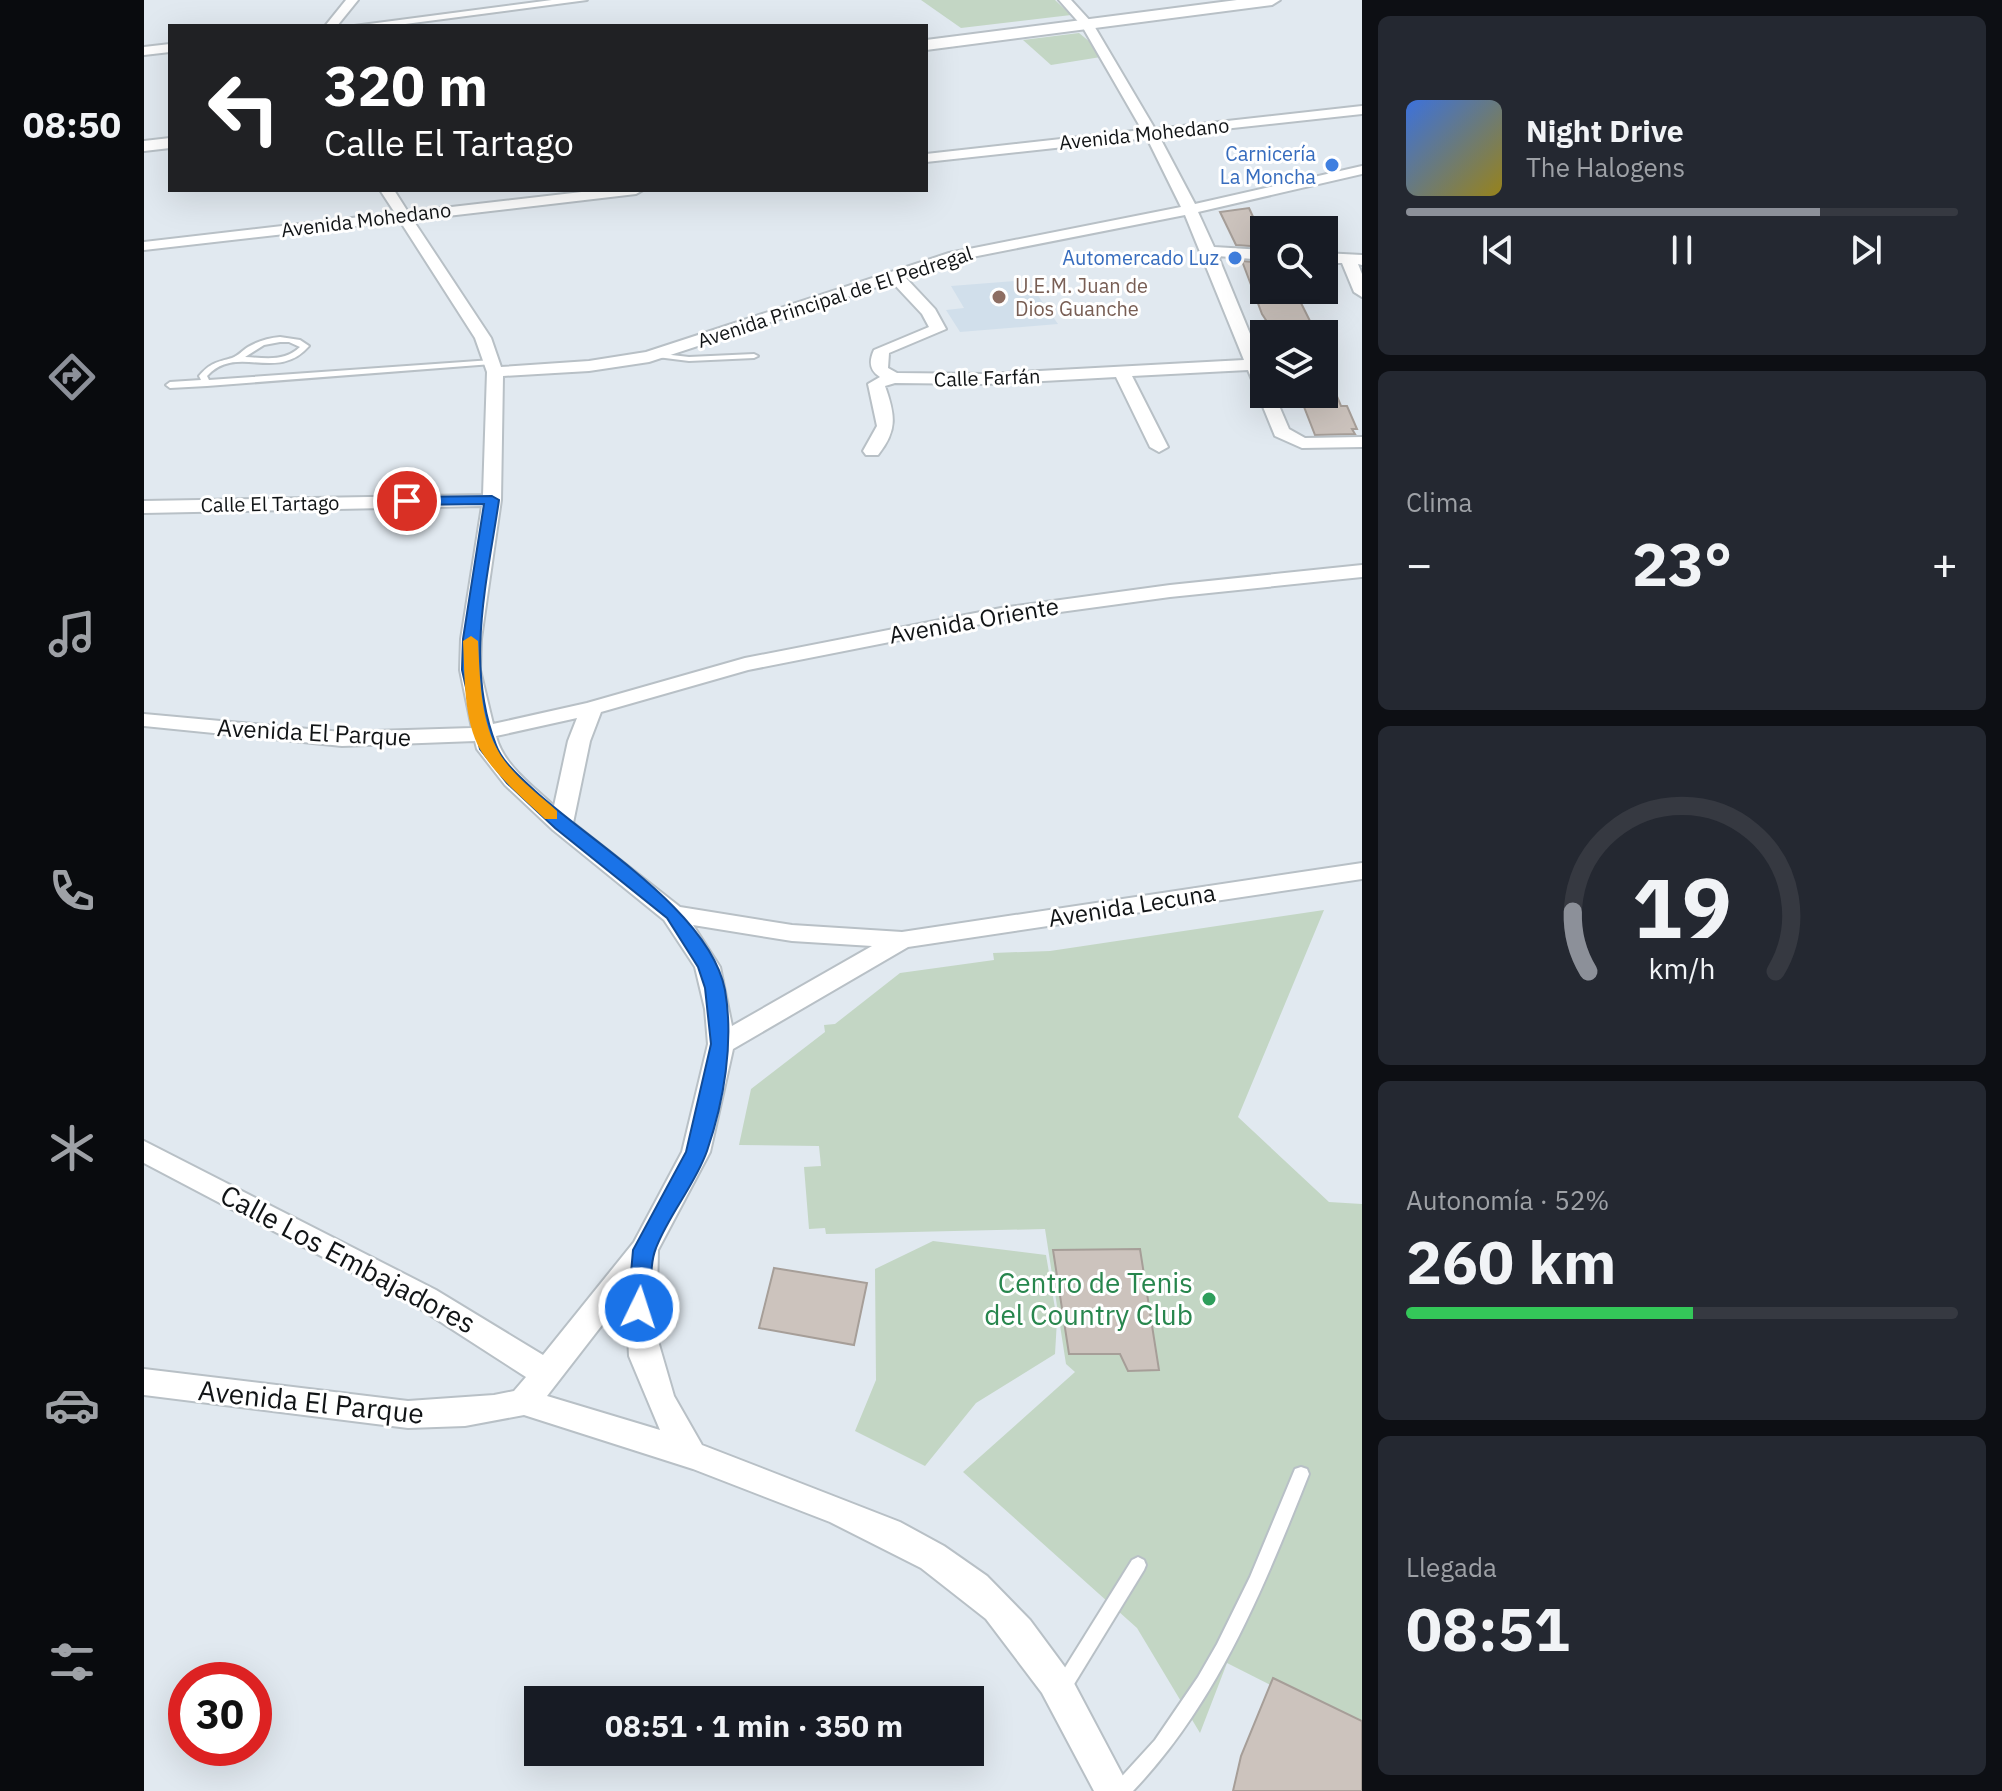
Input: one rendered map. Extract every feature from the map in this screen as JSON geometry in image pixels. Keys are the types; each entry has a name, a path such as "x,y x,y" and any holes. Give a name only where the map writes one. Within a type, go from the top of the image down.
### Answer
{"street":[{"path":"333,24 352,0"},
{"path":"377,24 581,0"},
{"path":"1065,0 1085,22 1148,134 1174,173 1209,251 1250,360"},
{"path":"1085,22 1231,0"},
{"path":"928,42 1272,0"},
{"path":"144,51 168,48"},
{"name":"Avenida Mohedano","path":"928,158 1362,110"},
{"path":"144,139 168,136"},
{"path":"144,146 168,143"},
{"name":"Avenida Principal de El Pedregal","path":"493,367 589,366 657,355 893,274 971,252 1191,209 1362,170"},
{"path":"388,192 483,338 493,367 492,500 471,639 470,670 484,734 497,762 561,825 673,914 707,967 715,988 721,1044 696,1152 644,1250 524,1402 690,1452 885,1528 931,1553 977,1589 1061,1690 1113,1791"},
{"name":"Avenida Mohedano","path":"144,246 617,192"},
{"path":"1209,251 1250,254"},
{"path":"1355,260 1362,292"},
{"name":"Calle Farfán","path":"893,274 929,312 938,329 882,350 878,360 880,370 893,378 1123,374 1250,365"},
{"path":"1123,374 1159,447"},
{"path":"872,451 885,436 888,419 876,384 893,378"},
{"path":"1269,408 1275,422 1289,439 1302,443 1362,442"},
{"name":"Calle El Tartago","path":"144,507 492,500"},
{"name":"Avenida Oriente","path":"484,734 592,708 745,664 1001,614 1170,591 1362,571"},
{"path":"561,825 579,741 592,708"},
{"name":"Avenida El Parque","path":"144,720 342,739 484,734"},
{"name":"Avenida Lecuna","path":"673,914 792,933 902,940 1362,871"},
{"name":"Avenida Lecuna","path":"721,1044 902,940"},
{"name":"Calle Los Embajadores","path":"144,1151 426,1298 547,1374"},
{"path":"644,1250 639,1308 644,1365 667,1416 690,1452"},
{"name":"Avenida El Parque","path":"144,1382 384,1415 446,1417 485,1413 524,1402"}],"lane":[{"path":"207,383 203,376 207,368 239,358 294,357 305,346 285,340 258,343 239,358"},
{"path":"657,355 689,359 754,356"},
{"path":"170,385 493,367"},
{"path":"1120,1791 1161,1746 1195,1695 1270,1551 1301,1474"},
{"path":"1061,1690 1138,1565"}],"shaded area":[{"name":"U.E.M. Juan de Dios Guanche","path":"1027,280 1058,324 960,332 946,310 964,308 951,286"}],"green space":[{"path":"921,0 1055,0 1071,15 961,28"},
{"path":"1079,33 1107,56 1051,65 1023,40"},
{"name":"Centro de Tenis del Country Club","path":"1324,910 1238,1117 1329,1202 1362,1204 1362,1731 1227,1663 1200,1733 1137,1628 963,1472 1075,1372 1066,1364 1045,1229 826,1234 825,1228 809,1229 804,1167 821,1166 819,1146 739,1145 751,1089 825,1032 824,1025 835,1024 900,973 994,960 993,953 1050,951"},
{"path":"933,1241 1046,1255 1057,1320 1055,1354 976,1403 925,1466 855,1431 876,1380 875,1269"}],"building":[{"path":"1249,208 1253,216 1250,216 1250,246 1236,245 1220,212"},
{"path":"1242,261 1250,262 1250,282"},
{"path":"1258,304 1302,304 1310,320 1266,320"},
{"path":"1338,399 1341,406 1347,406 1357,429 1352,429 1355,434 1315,435 1304,408 1338,408"},
{"path":"1140,1249 1159,1370 1128,1371 1120,1354 1069,1354 1053,1250"},
{"path":"774,1268 867,1283 854,1345 759,1328"},
{"path":"1273,1678 1362,1721 1362,1791 1233,1791 1241,1756"}],"slow traffic":[{"path":"471,641 470,670 474,696 488,749 513,780 551,815"}],"place":[{"name":"Carnicería La Moncha","path":"1332,165"},
{"name":"Automercado Luz","path":"1235,258"},
{"name":"U.E.M. Juan de Dios Guanche","path":"999,297"},
{"name":"Centro de Tenis del Country Club","path":"1209,1299"}],"route":[{"path":"407,501 492,500 471,639 470,670 488,749 513,780 561,825 673,914 707,967 715,988 721,1044 696,1152 644,1250 639,1308"}]}
